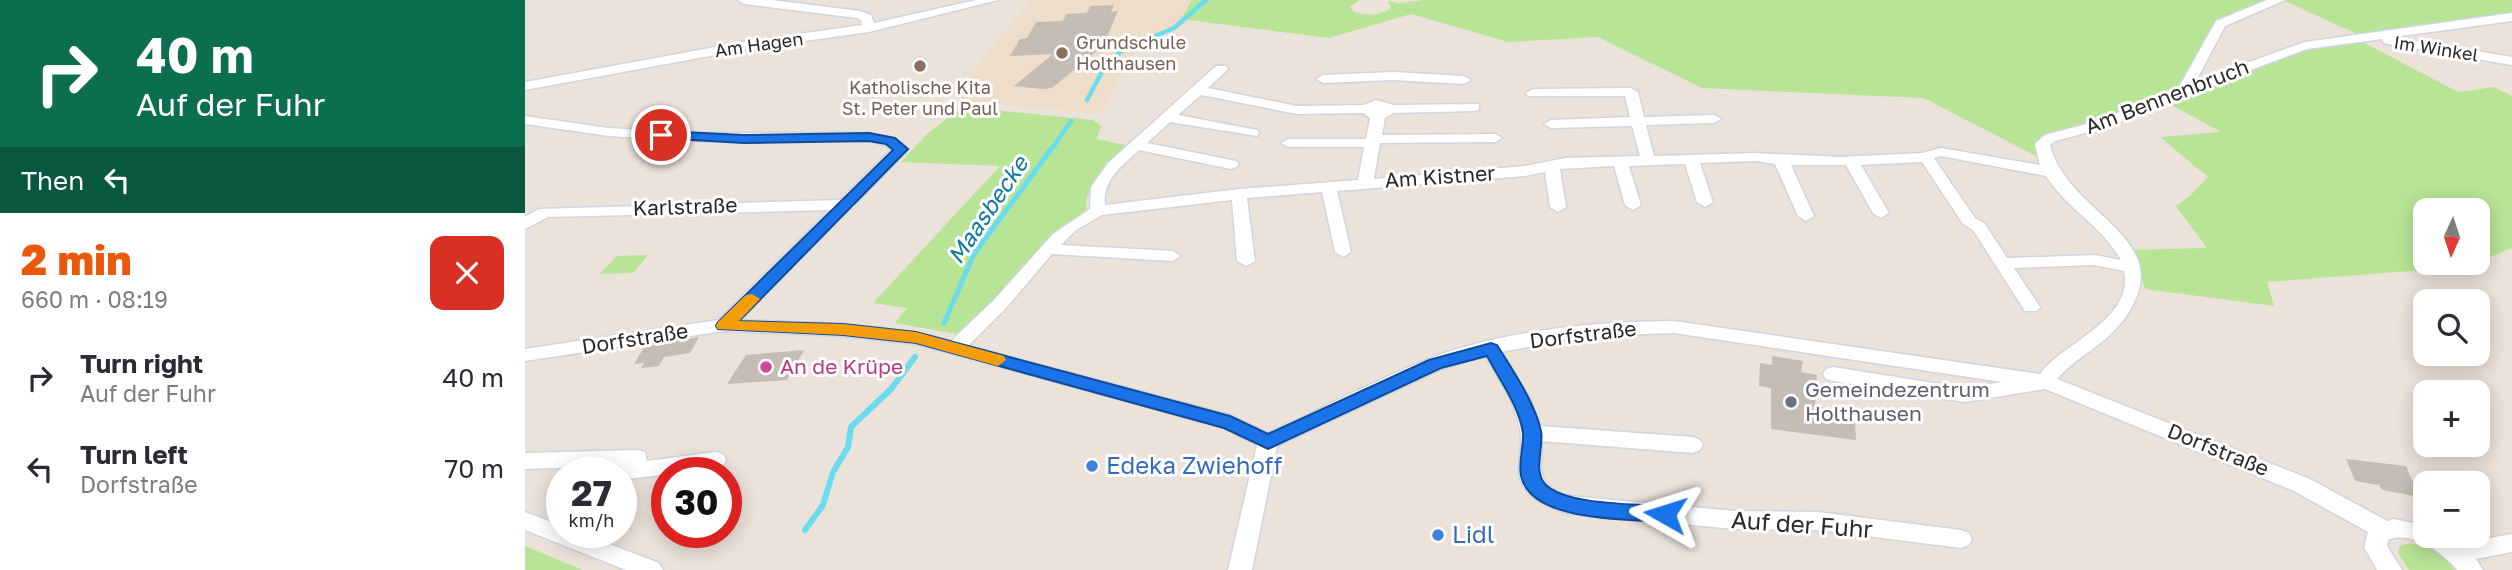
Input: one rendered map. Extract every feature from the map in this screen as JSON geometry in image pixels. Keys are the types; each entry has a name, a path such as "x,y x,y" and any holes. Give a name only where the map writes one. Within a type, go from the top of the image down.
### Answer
{"street":[{"path":"744,0 860,15 867,18 869,28"},
{"path":"796,5 831,0"},
{"name":"Am Hagen","path":"525,86 748,45 869,28 992,0"},
{"path":"2184,90 2220,24 2279,0"},
{"name":"Am Bennenbruch","path":"2051,172 2042,144 2050,138 2103,124 2184,90 2305,46 2512,17"},
{"name":"Im Winkel","path":"2360,38 2422,44 2512,61"},
{"path":"1098,211 1094,197 1100,182 1113,166 1221,69"},
{"path":"1365,183 1381,110 1393,76"},
{"path":"1323,79 1393,76 1464,80"},
{"path":"1198,90 1297,110 1475,107"},
{"path":"1533,93 1631,92 1649,160"},
{"path":"1167,117 1252,132"},
{"path":"525,120 610,132 684,137 869,137 890,141 901,149 848,205 724,326"},
{"path":"1551,124 1714,120"},
{"path":"1288,143 1495,138"},
{"path":"1136,145 1231,163"},
{"name":"Am Kistner","path":"955,348 1005,299 1061,235 1086,216 1098,211 1239,194 1620,161 1756,157 1782,162 1926,158 1934,152 1948,152 2051,172"},
{"path":"1926,158 1969,220 1979,227 2031,307"},
{"path":"1691,159 1705,202"},
{"path":"1851,160 1881,213"},
{"path":"1620,161 1633,205"},
{"path":"1782,162 1806,216"},
{"path":"1552,166 1559,207"},
{"path":"2046,382 2052,371 2095,340 2112,321 2131,291 2132,267 2119,244 2051,172"},
{"path":"1328,186 1343,252"},
{"path":"1239,194 1246,261"},
{"name":"Karlstraße","path":"525,224 545,212 848,205"},
{"path":"1048,249 1173,256"},
{"path":"2003,263 2095,260 2132,267"},
{"name":"Dorfstraße","path":"525,355 724,326 843,330 916,338 1230,422 1268,442 1435,364 1583,330 1674,327 2046,382 2251,463 2330,499 2384,530"},
{"name":"Auf der Fuhr","path":"1491,349 1525,410 1532,433 1530,476 1532,483 1544,495 1570,505 1735,520 1756,518 1798,521 1961,539"},
{"name":"Dorfstraße","path":"1833,374 1965,394 2046,382"},
{"path":"1532,433 1693,445"},
{"path":"1240,570 1268,442"},
{"path":"525,461 638,458 628,471 651,468"},
{"path":"525,521 651,570"},
{"path":"2390,570 2375,547 2378,534 2384,530 2405,528 2413,531"},
{"path":"2446,548 2464,561 2512,543"}],"shaded area":[{"name":"Grundschule Holthausen","path":"1031,0 1192,0 1181,19 1192,21 1153,39 1127,61 1101,114 964,101 970,74"}],"green space":[{"path":"1192,0 1359,0 1350,7 1354,12 1369,15 1391,8 1388,1 1399,3 1424,0 2512,0 2512,18 2361,36 2285,1 2211,28 2180,86 2099,122 2038,143 2036,156 1924,98 1702,88 1598,37 1508,42 1411,14 1329,38 1181,19"},
{"path":"2359,40 2458,92 2494,87 2512,96 2512,248 2490,257 2490,198 2413,198 2413,271 2267,282 2274,306 2145,289 2137,260 2130,250 2207,248 2176,206 2208,177 2160,137 2221,132 2164,101 2309,48"},
{"path":"962,107 1093,120 1101,126 1097,139 1130,146 1096,182 1087,197 1086,211 1056,233 997,298 957,334 895,323 907,308 873,303 1000,166 901,162 927,134"},
{"path":"648,255 633,273 600,274 617,256"},
{"path":"2413,544 2413,548 2434,550 2446,558 2454,570 2409,570 2398,553 2400,546"},
{"path":"525,546 583,570 525,570"}],"building":[{"path":"1114,5 1111,12 1118,11 1103,46 1073,71 1052,88 1014,86 1053,54 1010,56 1020,39 1027,38 1036,22 1063,21 1066,14 1087,13 1090,6"},
{"path":"699,337 690,353 664,357 659,366 641,368 644,363 634,364 645,346"},
{"name":"An de Krüpe","path":"804,350 787,380 727,384 746,355"},
{"name":"Gemeindezentrum Holthausen","path":"1772,356 1803,361 1801,372 1817,375 1815,407 1843,410 1843,420 1855,421 1856,440 1771,429 1771,388 1759,386 1760,363 1772,365"},
{"path":"2346,459 2406,466 2413,482 2413,496 2382,490 2379,485 2355,481"}],"waterway":[{"name":"Maasbecke","path":"1087,100 1106,64 1124,49 1174,28 1206,0"},
{"name":"Maasbecke","path":"1051,150 1071,121"},
{"name":"Maasbecke","path":"944,323 974,254 1052,148"},
{"name":"Maasbecke","path":"805,530 823,505 833,472 848,447 851,427 891,389 915,357"}],"slow traffic":[{"path":"752,299 724,326 843,330 916,338 998,360"}],"place":[{"name":"Grundschule Holthausen","path":"1062,53"},
{"name":"Katholische Kita St. Peter und Paul","path":"920,66"},
{"name":"An de Krüpe","path":"766,367"},
{"name":"Gemeindezentrum Holthausen","path":"1791,402"},
{"name":"Edeka Zwiehoff","path":"1092,466"},
{"name":"Lidl","path":"1438,535"}],"route":[{"path":"661,135 744,139 869,137 890,141 901,149 818,235 724,326 843,330 916,338 1230,422 1268,442 1435,364 1491,349 1525,410 1533,446 1530,476 1538,490 1552,499 1570,505 1665,514"}]}
